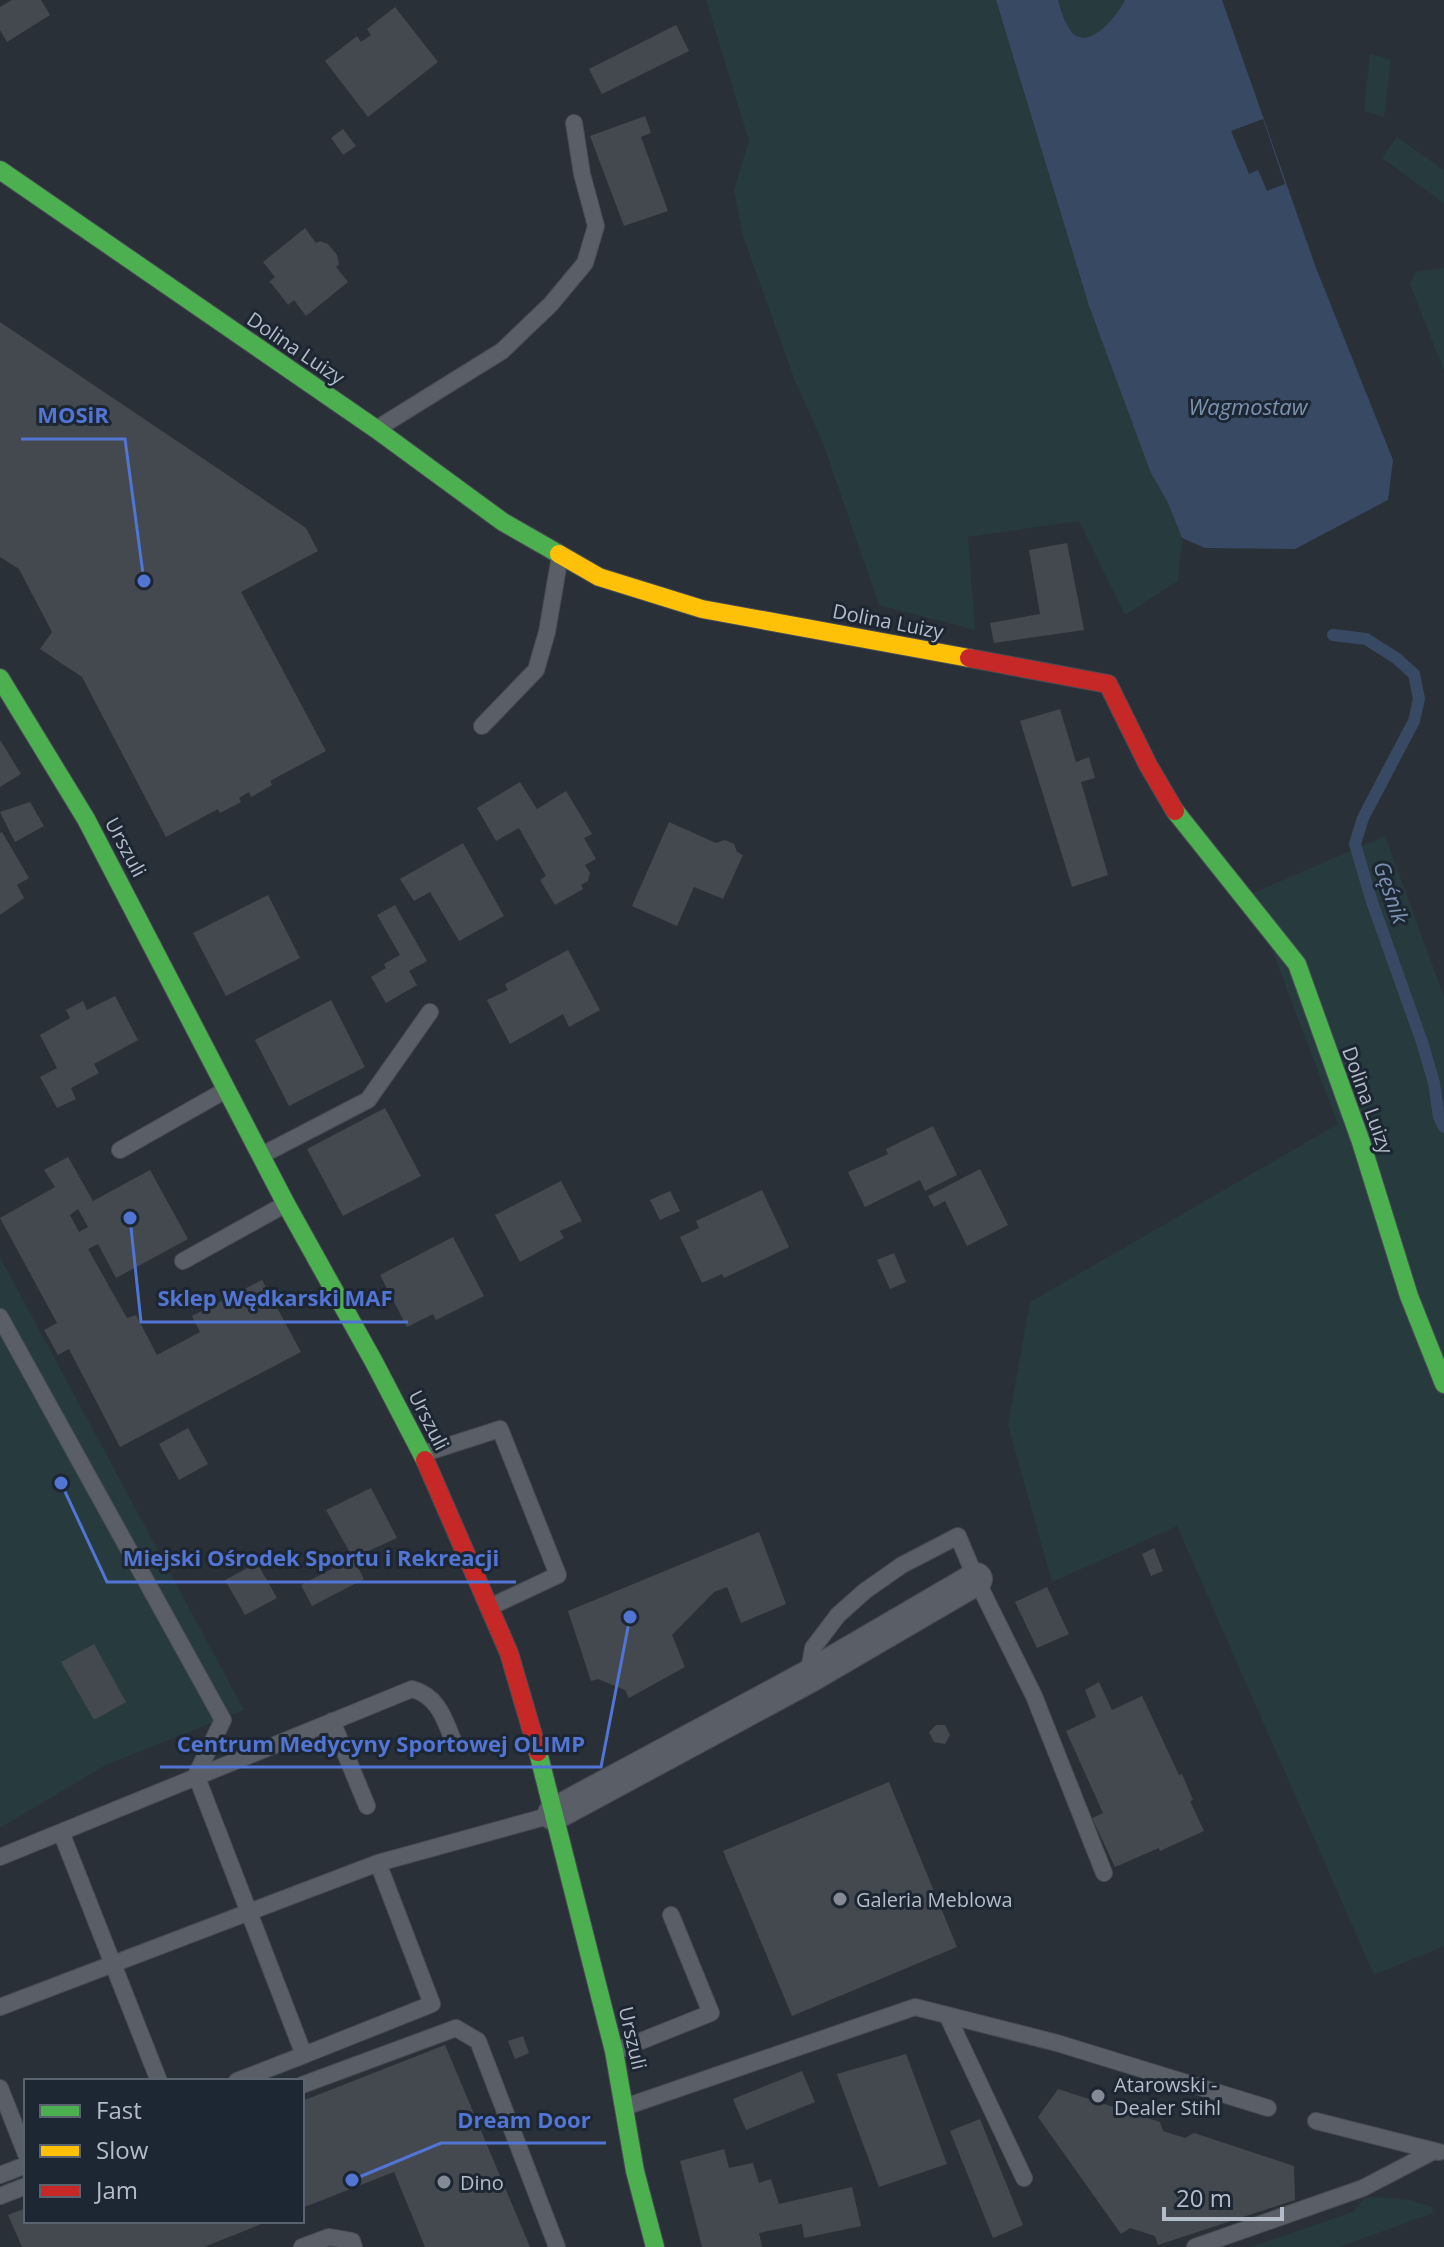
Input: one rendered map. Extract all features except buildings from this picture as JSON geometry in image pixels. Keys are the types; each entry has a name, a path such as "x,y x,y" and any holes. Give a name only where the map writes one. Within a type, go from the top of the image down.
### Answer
{"street":[{"name":"Dolina Luizy","path":"1,173 376,429 503,522 599,577 702,609 1108,684 1148,765 1174,809 1297,964 1361,1142 1409,1296 1444,1384"},
{"name":"Urszuli","path":"0,678 86,819 286,1204 422,1454 491,1607 509,1653 554,1814 614,2051 635,2171 655,2247"},
{"path":"554,1814 808,1677 976,1579"}],"lane":[{"path":"376,429 502,351 551,304 585,263 596,226 582,174 574,123"},
{"path":"482,726 536,670 547,632 560,554"},
{"path":"261,1156 368,1100 430,1012"},
{"path":"120,1150 226,1090"},
{"path":"183,1261 286,1204"},
{"path":"0,1317 223,1720 196,1775 304,2055"},
{"path":"422,1454 500,1429 558,1575 491,1607"},
{"path":"808,1677 813,1648 838,1615 902,1565 958,1536 1034,1696 1104,1873"},
{"path":"0,1857 412,1689 426,1692 441,1711 455,1745"},
{"path":"332,1721 367,1806"},
{"path":"0,2007 378,1863 554,1814"},
{"path":"61,1832 158,2079"},
{"path":"242,2079 432,2004 378,1863"},
{"path":"614,2051 711,2013 671,1915"},
{"path":"625,2107 915,2007 1057,2043 1268,2108"},
{"path":"947,2015 1024,2178"},
{"path":"304,2084 456,2028 478,2041 557,2247"},
{"path":"0,2088 24,2149"},
{"path":"1316,2121 1439,2152"},
{"path":"1195,2247 1363,2188 1439,2152"},
{"path":"0,2175 24,2166"},
{"path":"0,2196 24,2187"},
{"path":"302,2247 329,2237 352,2241 354,2247"}],"green space":[{"path":"706,0 996,0 1089,306 1150,471 1168,503 1182,538 1178,581 1125,615 1079,521 968,537 975,630 879,605 823,443 795,381 743,236 734,190 749,141"},
{"path":"1058,0 1125,1 1105,27 1083,38 1069,28"},
{"path":"1370,54 1391,59 1384,117 1364,111"},
{"path":"1397,137 1444,170 1444,203 1382,158"},
{"path":"1444,268 1444,371 1410,284 1416,272"},
{"path":"1385,836 1444,997 1444,1946 1374,1975 1177,1526 1052,1582 1008,1425 1030,1302 1338,1124 1251,894"},
{"path":"0,1257 244,1710 106,1765 0,1828"},
{"path":"1365,2198 1410,2200 1432,2207 1433,2213 1339,2247 1250,2247 1353,2212"}],"water":[{"name":"Wagmostaw","path":"996,0 1058,0 1071,31 1078,37 1086,38 1102,29 1125,0 1222,0 1316,268 1393,460 1388,500 1295,549 1205,548 1182,538 1168,503 1150,471 1089,306"}],"pier":[{"path":"1263,119 1285,184 1267,191 1258,170 1249,174 1231,131"}],"waterway":[{"name":"Gęśnik","path":"1333,635 1366,639 1414,674 1419,699 1414,721 1363,818 1355,844 1372,902 1422,1042 1444,1127"}],"traffic: fast":[{"path":"0,170 376,429 503,522 559,554"},
{"path":"0,678 86,819 286,1204 425,1460"},
{"path":"1175,811 1297,964 1361,1142 1409,1296 1444,1384"},
{"path":"538,1752 614,2051 635,2171 655,2247"}],"traffic: slow":[{"path":"559,554 599,577 702,609 969,658"}],"traffic: jam":[{"path":"969,658 1108,684 1148,765 1175,811"},
{"path":"425,1460 509,1653 538,1752"}],"place":[{"name":"MOSiR","path":"144,581"},
{"name":"Sklep Wędkarski MAF","path":"130,1218"},
{"name":"Miejski Ośrodek Sportu i Rekreacji","path":"61,1483"},
{"name":"Centrum Medycyny Sportowej OLIMP","path":"630,1617"},
{"name":"Galeria Meblowa","path":"840,1899"},
{"name":"Atarowski - Dealer Stihl","path":"1098,2096"},
{"name":"Dream Door","path":"352,2180"},
{"name":"Dino","path":"444,2182"}]}
